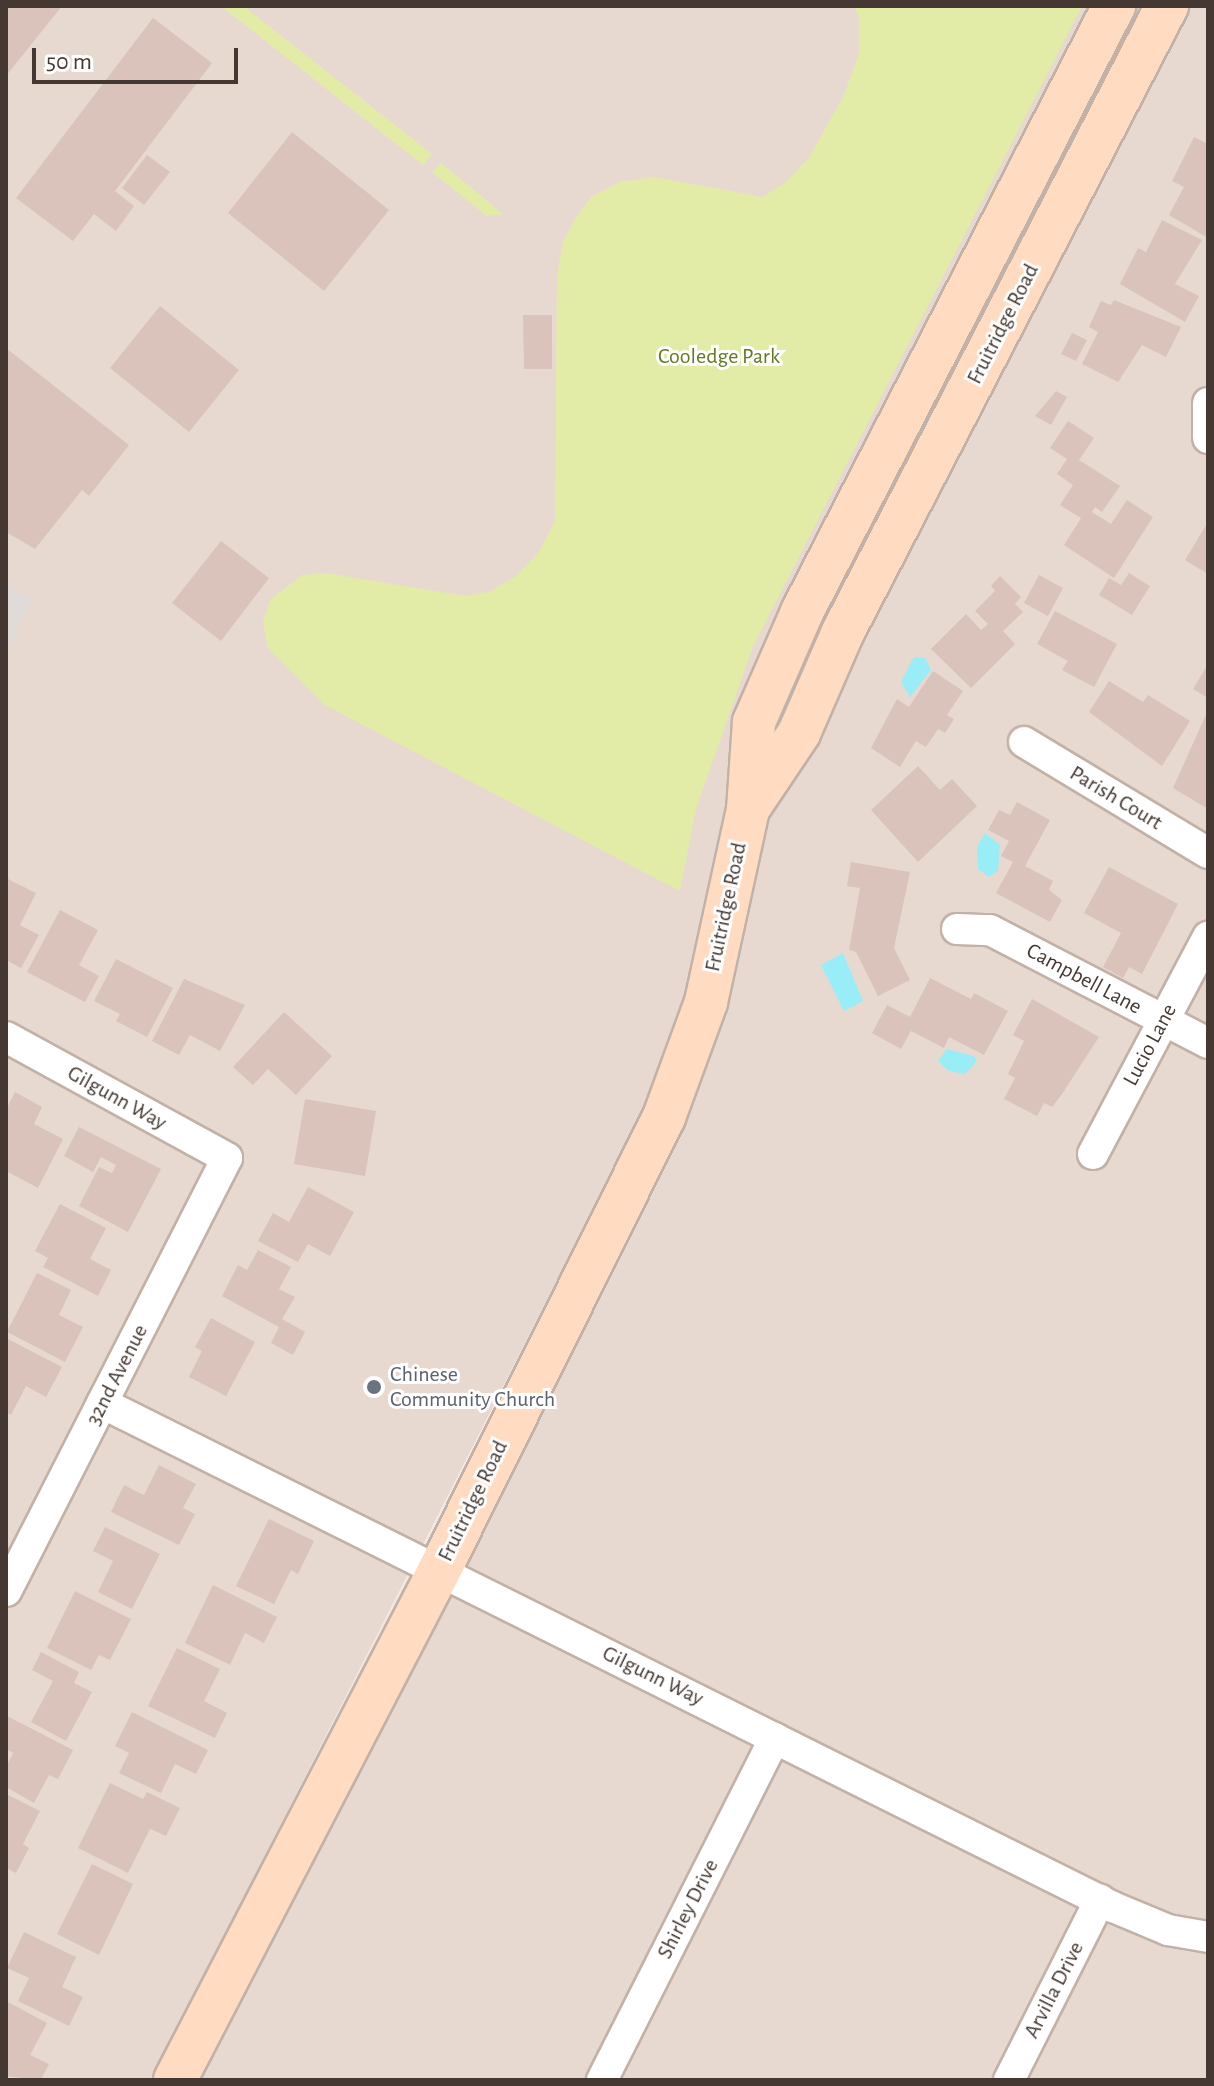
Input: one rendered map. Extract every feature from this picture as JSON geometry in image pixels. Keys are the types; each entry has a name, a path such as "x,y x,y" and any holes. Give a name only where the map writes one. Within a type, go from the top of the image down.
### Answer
{"main road":[{"name":"Fruitridge Road","path":"175,2080 439,1571 667,1111 706,1002 748,810 754,722 802,612 1114,6"},
{"name":"Fruitridge Road","path":"748,810 799,733 843,632 1167,6"}],"street":[{"name":"Parish Court","path":"1024,742 1208,853"},
{"name":"Campbell Lane","path":"957,929 990,930 1208,1043"},
{"name":"Lucio Lane","path":"1093,1154 1208,937"},
{"name":"Gilgunn Way","path":"6,1037 227,1158"},
{"name":"32nd Avenue","path":"6,1591 227,1158"},
{"name":"Gilgunn Way","path":"102,1403 1100,1900 1168,1930 1208,1937"},
{"name":"Shirley Drive","path":"602,2080 775,1738"},
{"name":"Arvilla Drive","path":"1009,2080 1100,1900"}],"shaded area":[{"path":"6,6 1208,6 1208,2080 172,2080 579,1237 151,2080 6,2080"},
{"path":"6,585 32,599 6,653"}],"green space":[{"path":"221,6 243,6 432,154 423,165"},
{"name":"Cooledge Park","path":"854,6 1082,6 753,646 696,809 680,891 325,705 268,648 263,622 270,600 302,575 325,573 465,596 489,592 516,576 539,552 555,521 557,275 563,242 575,219 591,197 619,182 655,177 762,197 785,183 809,158 844,95 859,54 859,17"},
{"path":"441,163 503,214 487,216 432,172"}],"water":[{"path":"914,657 925,658 931,670 910,697 901,682"},
{"path":"985,833 1000,845 998,871 989,877 978,869 977,847"},
{"path":"843,953 863,1001 844,1011 821,965"},
{"path":"947,1049 974,1056 977,1061 965,1074 949,1071 938,1061"}],"building":[{"path":"6,6 62,6 6,76"},
{"path":"153,18 212,63 115,191 134,206 116,231 94,214 73,241 16,198"},
{"path":"292,132 389,210 324,291 228,213"},
{"path":"1194,137 1208,144 1208,238 1169,215 1184,187 1172,181"},
{"path":"147,155 170,172 144,205 122,188"},
{"path":"1162,220 1202,240 1175,284 1199,296 1185,322 1120,284 1138,248 1146,252"},
{"path":"1114,300 1181,327 1166,357 1142,345 1118,382 1082,364 1098,332 1089,327 1101,301 1111,305"},
{"path":"160,306 239,370 189,432 110,368"},
{"path":"523,315 552,315 552,369 524,369"},
{"path":"1072,333 1087,340 1076,361 1061,354"},
{"path":"6,348 129,445 89,496 82,490 35,549 6,532"},
{"path":"1056,391 1067,397 1051,425 1035,416"},
{"path":"1068,421 1094,438 1079,460 1120,486 1102,512 1095,507 1092,512 1111,524 1127,500 1153,517 1114,578 1064,545 1081,518 1060,505 1073,485 1057,474 1067,459 1050,448"},
{"path":"1208,522 1208,574 1185,560"},
{"path":"221,541 269,578 221,641 172,603"},
{"path":"1129,573 1150,586 1132,615 1099,595 1109,578 1121,585"},
{"path":"1039,575 1063,588 1048,616 1024,603"},
{"path":"1000,576 1021,597 1015,604 1023,612 1003,631 1015,644 971,688 931,649 966,614 981,630 988,624 975,611 995,591 991,586"},
{"path":"1055,611 1117,644 1094,687 1062,670 1068,661 1037,644"},
{"path":"1208,664 1208,698 1193,689"},
{"path":"933,671 963,691 947,715 954,719 945,733 938,729 926,747 916,741 900,767 871,748 897,699 909,707"},
{"path":"1109,681 1143,702 1148,695 1190,721 1162,766 1089,712"},
{"path":"1208,710 1208,809 1173,788"},
{"path":"918,766 940,790 952,779 977,806 918,862 871,810"},
{"path":"1017,802 1050,820 1025,866 1053,881 1049,890 1062,900 1050,922 996,893 1013,862 1001,856 1009,841 988,830 999,810 1010,815"},
{"path":"851,862 910,872 894,948 910,980 878,996 856,952 849,950 860,888 847,886"},
{"path":"1109,867 1178,904 1142,974 1129,967 1123,978 1103,967 1121,933 1084,913"},
{"path":"6,878 36,893 20,925 39,935 21,968 6,960"},
{"path":"60,910 98,930 79,965 99,976 85,1002 27,972"},
{"path":"116,959 173,988 147,1037 116,1021 120,1014 94,1001"},
{"path":"930,978 971,999 974,993 1008,1011 984,1055 949,1037 944,1048 911,1031 901,1049 872,1033 887,1005 910,1017"},
{"path":"184,979 245,1005 220,1051 190,1035 179,1055 152,1041"},
{"path":"1032,999 1099,1037 1052,1107 1044,1103 1037,1116 1004,1099 1015,1078 1008,1074 1024,1041 1013,1035"},
{"path":"284,1012 332,1056 296,1095 268,1069 253,1085 233,1067"},
{"path":"15,1092 42,1107 34,1124 63,1139 38,1188 6,1171 6,1110"},
{"path":"305,1099 376,1111 365,1176 294,1164"},
{"path":"79,1127 161,1169 128,1232 79,1206 99,1167 112,1173 116,1165 101,1157 93,1172 64,1156"},
{"path":"308,1187 354,1212 330,1256 308,1244 298,1262 258,1241 273,1213 289,1222"},
{"path":"60,1204 106,1228 90,1259 111,1270 98,1296 43,1267 48,1258 35,1251"},
{"path":"258,1250 291,1267 279,1289 295,1297 282,1319 305,1332 293,1355 271,1343 279,1327 222,1296 238,1265 247,1270"},
{"path":"37,1273 71,1290 59,1315 83,1327 65,1362 7,1332"},
{"path":"211,1318 255,1342 226,1396 189,1377 202,1351 195,1347"},
{"path":"6,1338 62,1367 46,1397 26,1386 11,1415 6,1412"},
{"path":"159,1465 196,1484 183,1508 195,1514 179,1545 111,1512 124,1485 144,1495"},
{"path":"269,1519 314,1541 298,1574 291,1570 274,1604 236,1586"},
{"path":"105,1527 160,1554 132,1609 98,1592 113,1561 93,1551"},
{"path":"213,1585 277,1617 264,1643 245,1633 230,1665 185,1643"},
{"path":"75,1591 131,1619 110,1660 99,1655 91,1670 47,1648"},
{"path":"177,1648 220,1669 204,1701 227,1713 215,1738 148,1706"},
{"path":"41,1652 79,1672 74,1683 92,1692 66,1741 31,1722 53,1681 32,1670"},
{"path":"132,1712 208,1750 196,1774 175,1764 161,1793 119,1773 129,1753 115,1746"},
{"path":"7,1716 73,1750 58,1779 49,1775 34,1803 6,1787 6,1767 13,1753 6,1749"},
{"path":"110,1783 143,1799 147,1792 180,1808 166,1836 150,1829 128,1873 78,1848"},
{"path":"6,1794 40,1811 23,1844 29,1848 16,1873 6,1868"},
{"path":"92,1864 133,1884 99,1955 57,1934"},
{"path":"24,1932 76,1957 62,1987 83,1997 69,2026 18,2001 29,1978 7,1968"},
{"path":"6,2001 47,2023 30,2055 49,2064 41,2080 6,2076"}],"place":[{"name":"Chinese Community Church","path":"374,1387"}]}
